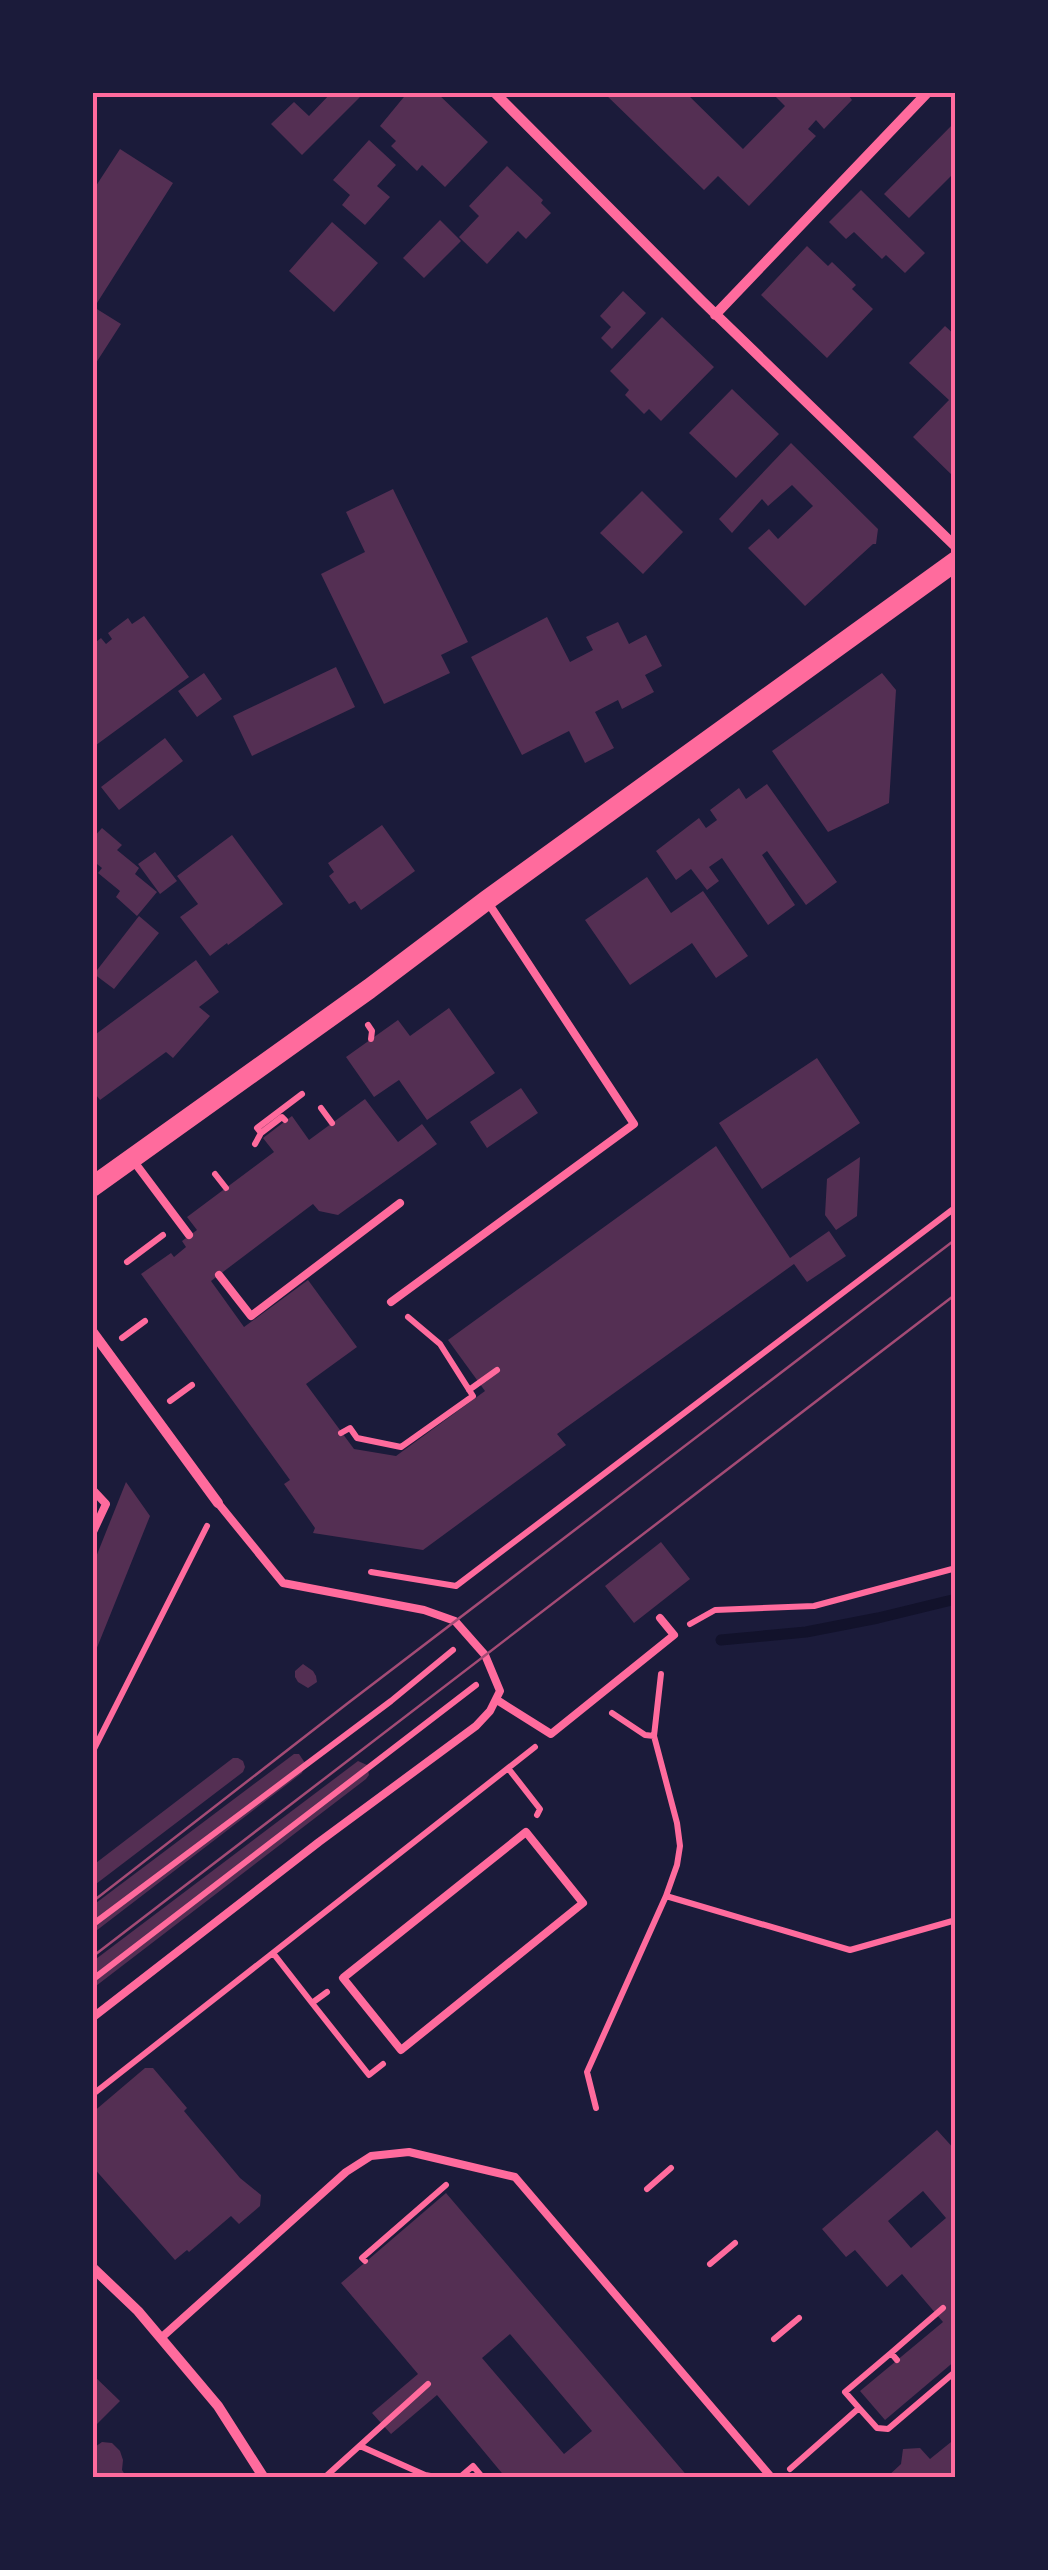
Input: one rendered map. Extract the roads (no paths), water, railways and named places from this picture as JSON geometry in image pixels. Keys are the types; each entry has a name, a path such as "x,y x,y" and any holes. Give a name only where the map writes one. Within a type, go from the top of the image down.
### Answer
{"main road":[{"path":"92,1187 956,562"}],"street":[{"path":"494,92 956,548"},
{"path":"716,315 928,92"},
{"path":"92,1331 218,1502"},
{"path":"92,2266 138,2311 218,2406 264,2478"}],"lane":[{"path":"390,1302 634,1124 487,900"},
{"path":"131,1158 189,1235"},
{"path":"219,1275 250,1316 400,1203"},
{"path":"92,1489 106,1504 92,1534"},
{"path":"92,2018 476,1726 500,1691 485,1655 455,1622 424,1610 283,1583 218,1502"},
{"path":"497,1700 552,1734 675,1633 660,1618"},
{"path":"526,1832 584,1903 400,2050 344,1978 526,1832"},
{"path":"162,2338 346,2172 371,2156 409,2152 516,2177 772,2478"}],"waterway":[{"path":"721,1640 806,1632 956,1599"}],"tram line":[{"path":"92,1902 956,1239"},
{"path":"92,1957 956,1294"}]}
